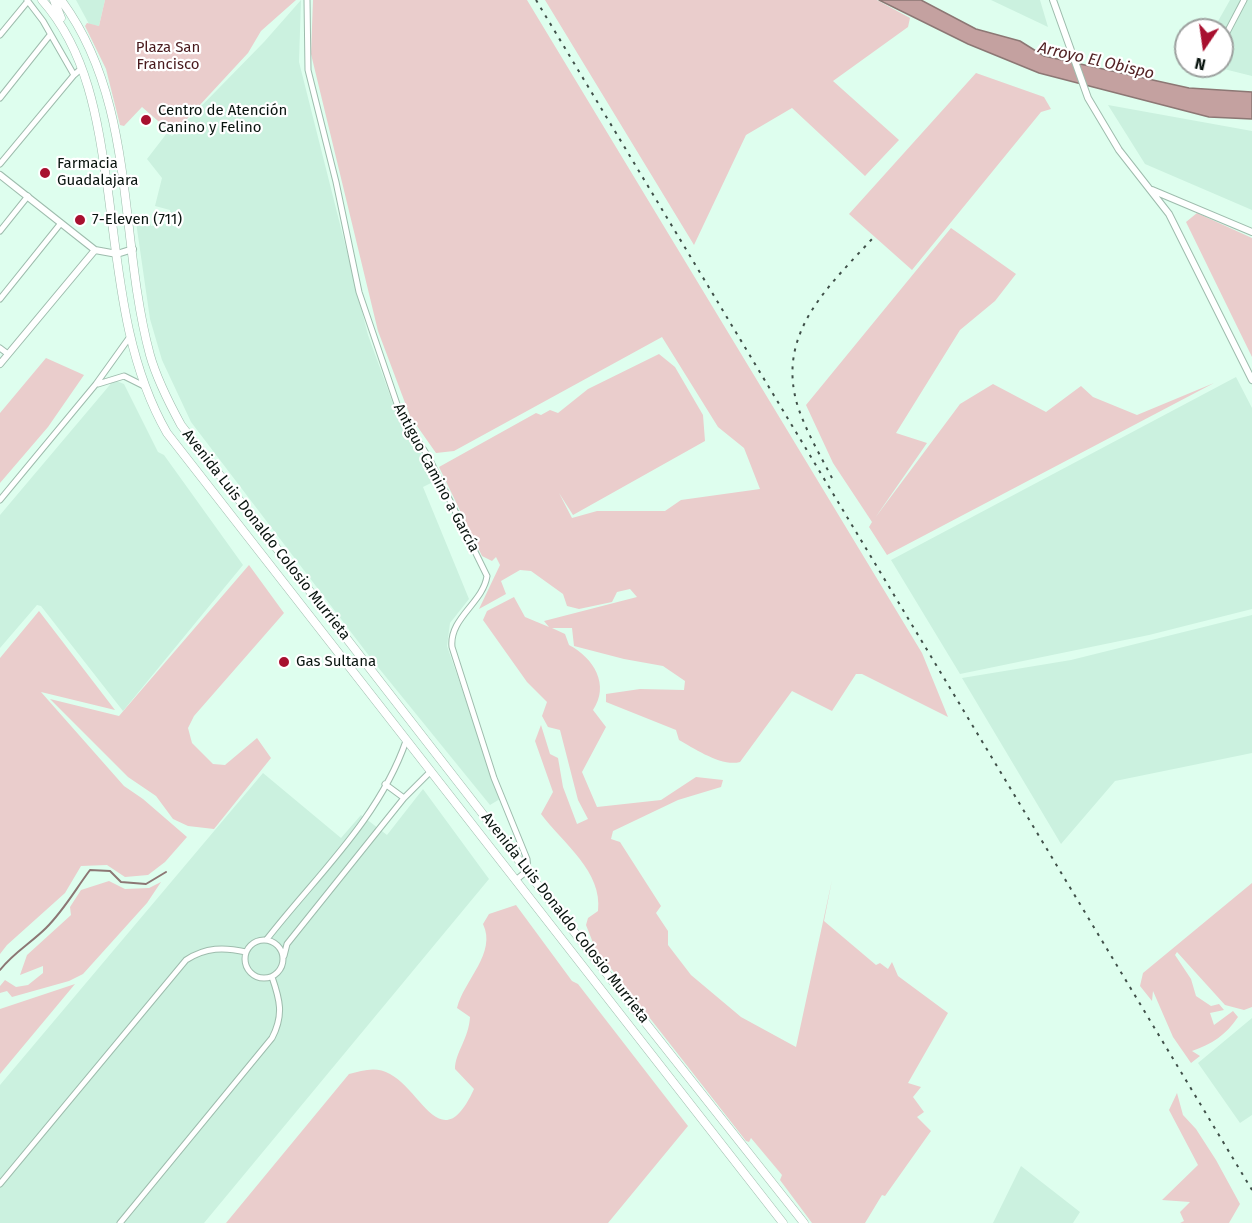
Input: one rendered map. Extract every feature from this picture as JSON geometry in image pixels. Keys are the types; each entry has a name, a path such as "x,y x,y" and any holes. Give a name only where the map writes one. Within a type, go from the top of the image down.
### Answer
{"main road":[{"name":"Avenida Luis Donaldo Colosio Murrieta","path":"42,0 63,28 82,68 100,131 129,338 144,386 167,433 783,1223"},
{"path":"54,0 63,28"},
{"name":"Avenida Luis Donaldo Colosio Murrieta","path":"61,0 92,50 110,103 142,322 159,381 181,426 804,1223"},
{"path":"212,493 225,484"}],"street":[{"name":"Antiguo Camino a García","path":"307,0 308,70 336,182 359,292 399,410 429,458 487,576 481,590 453,632 452,647 494,778 527,859 528,870"},
{"path":"1053,0 1088,98 1119,150 1152,189 1180,234 1252,380"},
{"path":"1234,19 1244,0"},
{"path":"0,36 27,1 74,75"},
{"path":"0,99 50,35"},
{"path":"0,164 82,68"},
{"path":"0,175 95,250 117,254 133,249"},
{"path":"1152,189 1252,232"},
{"path":"0,231 28,196"},
{"path":"0,299 61,223"},
{"path":"0,364 95,250"},
{"path":"0,500 96,384 129,338"},
{"path":"0,348 8,354"},
{"path":"96,384 124,376 144,386"},
{"path":"406,741 385,784 341,853 267,939 254,942 246,952 246,964 253,975 259,978 272,977 282,968 287,944 404,798 430,771"},
{"path":"385,784 404,798"},
{"path":"516,880 528,870"},
{"path":"267,939 278,945 284,956"},
{"path":"0,1184 186,960 208,949 231,948 246,952"},
{"path":"120,1223 272,1038 278,1028 282,1007 272,977"}],"shaded area":[{"path":"76,0 105,0 99,26 89,24"},
{"path":"301,0 299,62 368,335 399,420 414,440 435,481 423,487 469,599 450,623 447,646 500,799 490,805 373,661 191,422 162,360 150,319 136,222 150,220 151,226 172,223 170,210 155,206 162,178 147,159 167,133 172,136 264,42"},
{"path":"879,0 921,0 976,29 1020,41 1044,56 1189,88 1252,92 1252,119 1209,117 1039,73 968,44"},
{"path":"991,0 1040,0 1048,27"},
{"path":"1230,0 1252,0 1252,76 1234,72 1234,18 1220,18"},
{"path":"1108,105 1252,131 1252,210 1145,164"},
{"path":"1236,377 1252,408 1252,609 1149,635 960,674 891,560"},
{"path":"114,380 124,384 158,452 164,455 243,565 123,711 41,606 37,605 0,648 0,515"},
{"path":"1252,615 1252,753 1115,781 1061,844 962,678 1071,660"},
{"path":"263,773 341,838 361,815 387,835 423,789 489,879 204,1223 0,1223 0,1085"},
{"path":"1252,1018 1252,1115 1240,1123 1198,1063"},
{"path":"1021,1166 1080,1212 1073,1223 993,1223"}],"green space":[{"name":"Plaza San Francisco","path":"105,0 296,0 261,31 248,53 173,134 142,107 124,126 120,125 106,69 85,26 87,23 99,26"},
{"path":"313,0 527,0 922,653 948,717 862,674 856,674 832,711 792,691 740,762 733,763 717,760 679,740 676,730 606,702 606,694 640,689 684,690 685,681 663,666 574,646 572,628 552,628 565,634 569,645 586,657 597,673 600,691 593,710 606,727 582,772 597,807 661,800 696,777 723,780 721,787 678,800 613,831 611,839 620,842 661,906 656,913 668,931 668,945 691,975 741,1017 796,1047 832,880 824,921 876,965 880,963 888,969 892,962 898,976 948,1013 908,1083 921,1087 913,1097 924,1112 917,1117 931,1131 885,1196 882,1195 865,1223 812,1223 780,1180 782,1175 751,1138 749,1142 746,1141 595,948 586,925 588,918 598,911 598,897 594,883 580,859 541,814 553,792 535,741 541,725 550,754 558,758 563,787 577,824 588,819 578,800 560,730 548,727 542,716 547,702 527,682 483,620 487,611 514,597 525,617 549,627 544,621 637,597 630,589 617,592 612,602 579,609 567,606 563,594 531,571 520,570 501,581 506,594 479,609 500,565 496,557 492,561 482,556 439,467 536,413 541,415 550,410 558,413 588,389 659,354 675,367 703,415 705,441 573,515 559,493 572,518 597,511 665,511 681,500 760,489 744,448 718,427 662,337 454,451 436,453 410,416 378,331 311,54"},
{"path":"545,0 877,0 910,18 908,27 833,81 899,140 865,176 792,108 746,135 694,245"},
{"path":"976,73 1044,97 1051,109 1041,112 912,270 849,214"},
{"path":"1197,213 1252,238 1252,357 1186,222"},
{"path":"951,228 1016,274 995,301 960,330 896,433 927,443 875,518 960,404 993,384 1046,412 1081,386 1093,397 1137,415 1214,383 887,555 869,527 872,522 833,463 806,405"},
{"path":"46,358 84,375 48,427 0,483 0,413"},
{"path":"249,565 284,613 194,716 188,728 192,743 213,764 225,765 257,738 271,758 214,829 188,826 173,819 156,796 128,777 50,699 119,716"},
{"path":"39,611 115,710 41,692 124,786 143,799 187,837 165,862 148,875 125,877 107,865 81,866 65,893 0,954 0,658"},
{"path":"109,881 125,889 149,888 161,882 147,903 83,974 69,981 12,997 7,991 0,993 0,986 5,980 16,987 28,985 43,973 43,966 20,975 27,955 71,915 70,907 81,890"},
{"path":"1252,883 1252,1007 1244,1010 1225,1005 1177,952 1175,955 1191,979 1196,996 1211,1006 1219,1004 1224,1010 1210,1013 1214,1025 1233,1011 1238,1017 1218,1038 1192,1051 1200,1056 1191,1063 1173,1037 1153,991 1152,1001 1140,986 1143,973"},
{"path":"516,905 572,981 578,984 688,1126 608,1223 226,1223 349,1074 380,1070 390,1074 432,1114 442,1119 452,1119 463,1109 474,1089 455,1069 470,1017 457,1008 483,956 486,935 483,924 489,914"},
{"path":"75,984 0,1074 0,1009"},
{"path":"1177,1093 1183,1115 1196,1129 1216,1160 1240,1204 1229,1223 1180,1223 1184,1221 1180,1212 1190,1202 1162,1200 1198,1165 1169,1110"}],"waterway":[{"path":"0,970 52,921 90,870 110,871 121,882 146,884 166,872"}],"railway":[{"path":"536,0 1252,1190"},
{"path":"832,478 798,407 793,381 794,357 800,334 823,294 872,239"}],"place":[{"name":"Centro de Atención Canino y Felino","path":"146,120"},
{"name":"Farmacia Guadalajara","path":"45,173"},
{"name":"7-Eleven (711)","path":"80,220"},
{"name":"Gas Sultana","path":"284,662"}],"water label":[{"name":"Arroyo El Obispo","path":"1096,61"}]}
